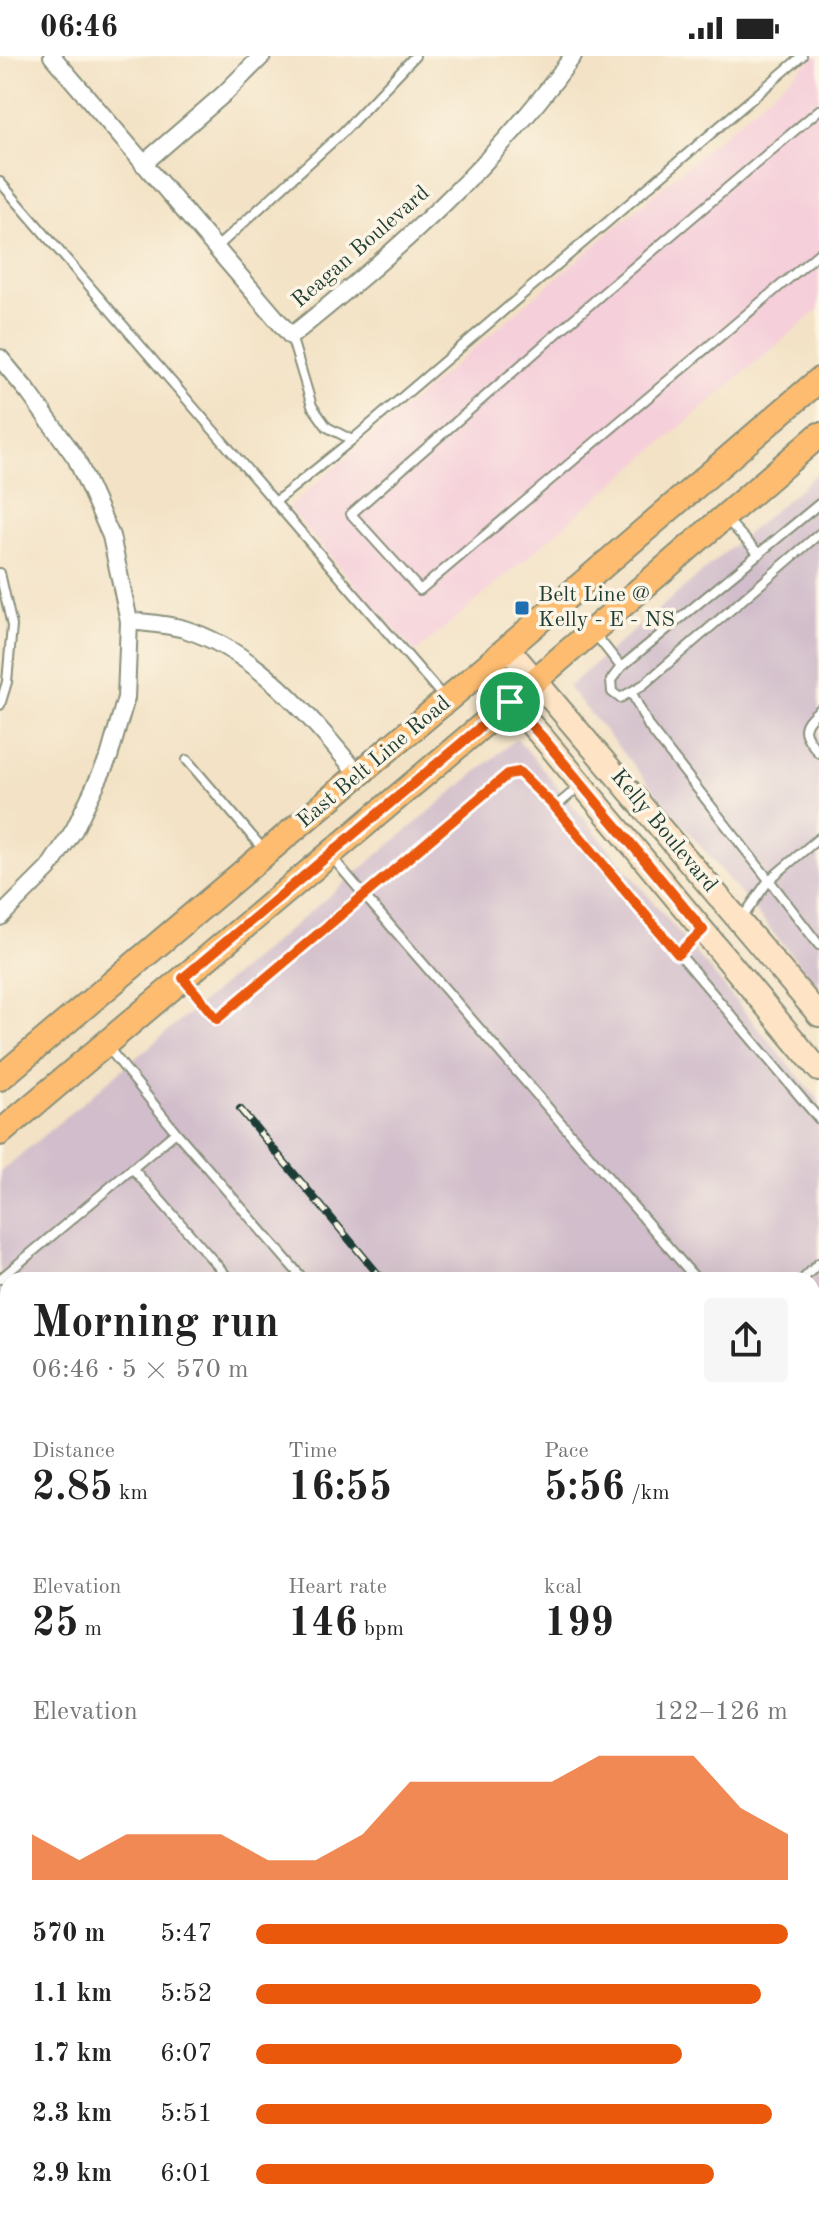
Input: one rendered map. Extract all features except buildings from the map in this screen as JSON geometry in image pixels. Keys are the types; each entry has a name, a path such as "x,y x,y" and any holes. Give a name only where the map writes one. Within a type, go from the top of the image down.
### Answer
{"main road":[{"name":"East Belt Line Road","path":"0,1078 819,380"},
{"name":"East Belt Line Road","path":"0,1133 510,702 819,435"},
{"path":"78,1013 105,1045"}],"street":[{"name":"Reagan Boulevard","path":"52,56 291,336 433,217 484,163 573,56"},
{"path":"143,164 225,93 262,56"},
{"path":"0,358 76,458 111,536 129,621 126,698 109,757 74,830 48,869 0,917"},
{"path":"129,621 185,629 225,649 264,674 308,713 358,774"},
{"name":"Kelly Boulevard","path":"508,648 819,1015"},
{"name":"Kelly Boulevard","path":"482,670 819,1070"},
{"path":"708,937 740,920"}],"lane":[{"path":"216,248 343,132 415,56"},
{"path":"275,502 352,440 802,56"},
{"path":"819,110 602,294 351,514 420,590 819,253"},
{"path":"0,182 446,700"},
{"path":"291,336 312,406 327,427 352,440"},
{"path":"819,504 621,667 611,680 612,692 620,698 632,693 819,534"},
{"path":"723,517 759,554"},
{"path":"0,573 12,626 7,682 0,705"},
{"path":"592,630 621,667"},
{"path":"632,693 649,727 819,945"},
{"path":"819,710 808,719 804,729 806,737 819,753"},
{"path":"187,760 267,852"},
{"path":"183,978 217,1019 508,774 519,772 555,807 819,1119"},
{"path":"555,807 581,785"},
{"path":"740,920 769,880 819,838"},
{"path":"329,853 690,1272"},
{"path":"678,954 708,937"},
{"path":"105,1045 297,1272"},
{"path":"8,1272 176,1132"},
{"path":"133,1169 223,1272"}],"shaded area":[{"path":"815,56 819,56 819,309 415,653 288,508"},
{"path":"819,472 819,988 568,687"},
{"path":"517,738 819,1101 819,1272 0,1272 0,1172"}],"railway":[{"path":"240,1109 376,1272"}],"place":[{"name":"Belt Line @ Kelly - E - NS","path":"522,608"}],"route":[{"path":"510,702 703,930 678,954 555,807 519,772 508,774 217,1019 183,978 510,702"}]}
